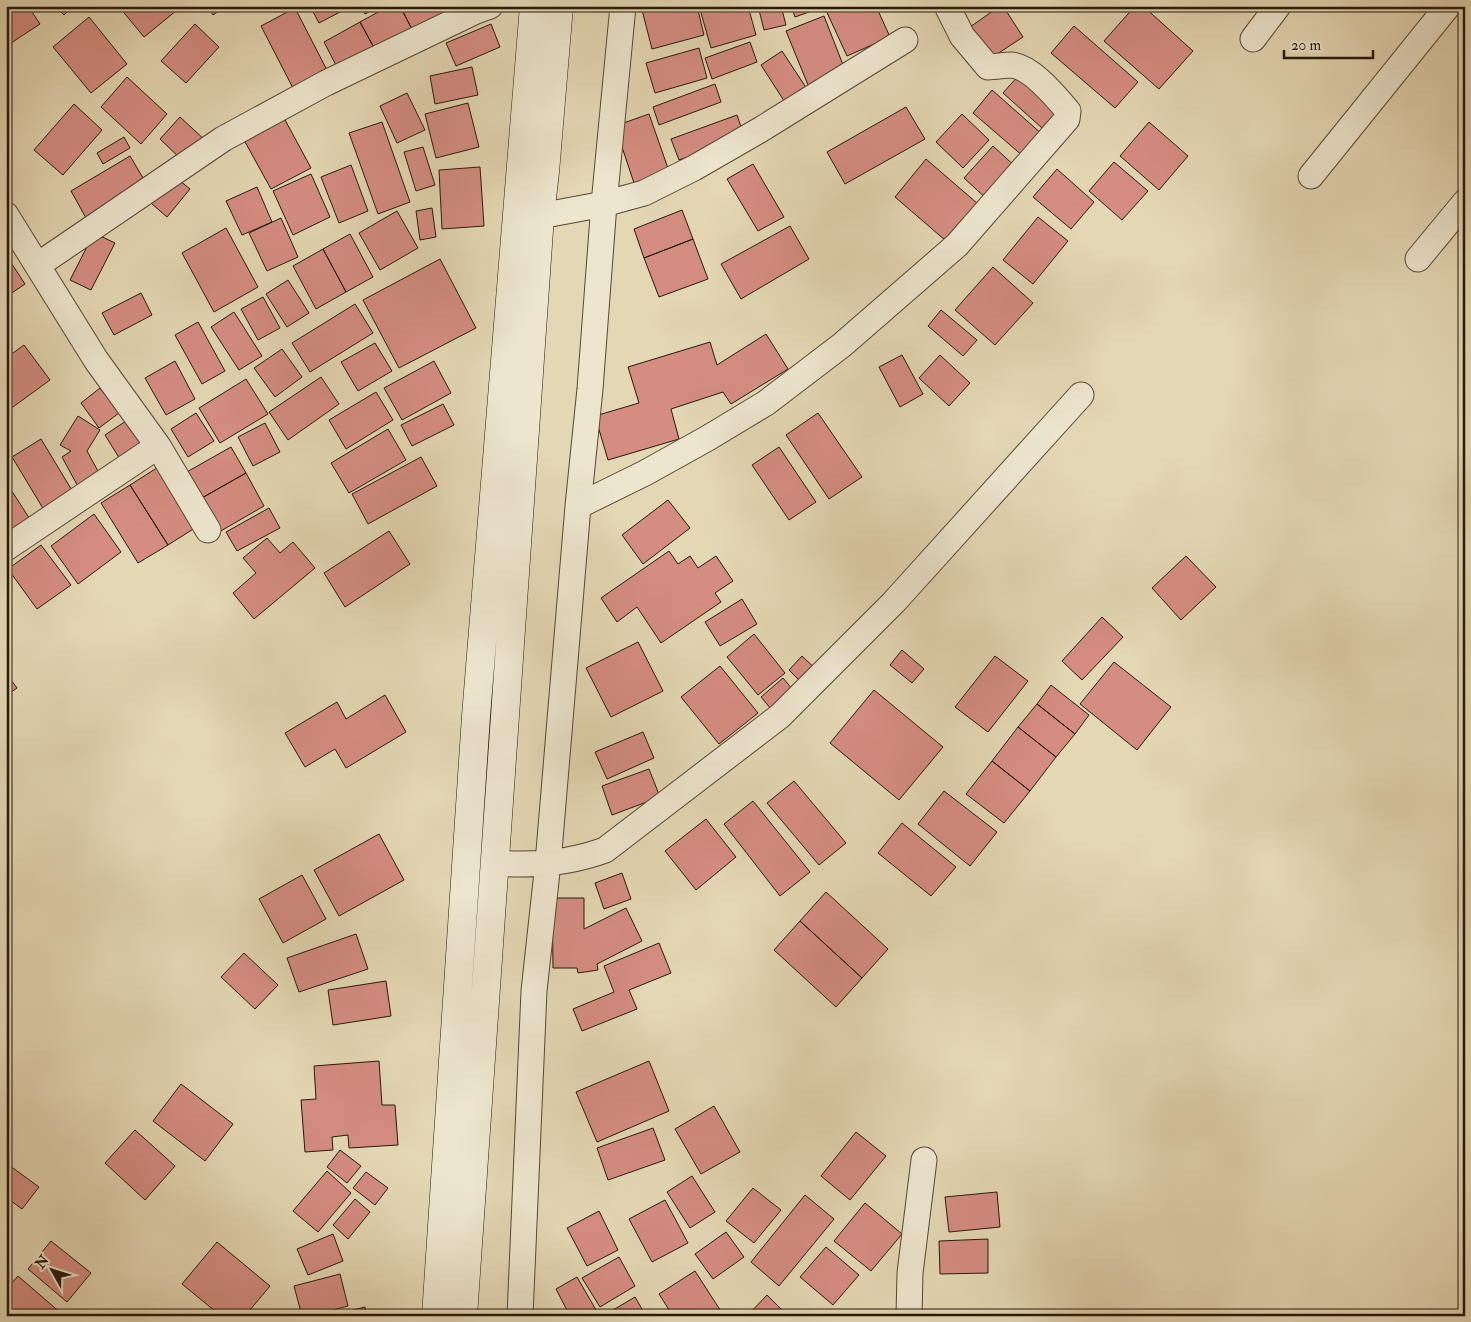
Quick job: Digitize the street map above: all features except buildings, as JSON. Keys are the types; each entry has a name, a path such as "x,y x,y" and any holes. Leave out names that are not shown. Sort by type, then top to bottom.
{"main road":[{"path":"436,1316 455,1299 501,864 534,6"},
{"path":"455,1299 453,1070 476,716 522,310 574,209 545,172 558,6"},
{"path":"453,1070 480,1070"}],"street":[{"path":"38,265 223,140 326,83 490,6"},
{"path":"520,1316 534,991 544,863 590,389 574,209 623,6"},
{"path":"578,506 645,473 758,408 842,345 957,244 1067,119 1068,111 1048,88 1029,73 1014,65 988,67 962,36 947,6"},
{"path":"1253,39 1278,6"},
{"path":"1311,176 1448,6"},
{"path":"574,209 644,193 694,168 760,130 905,40"},
{"path":"1418,258 1465,202"},
{"path":"6,215 96,360 158,446 208,530"},
{"path":"501,864 544,863 589,856 605,850 780,716 894,602 1081,395"},
{"path":"6,548 158,446"},
{"path":"909,1316 910,1273 924,1160"}]}
